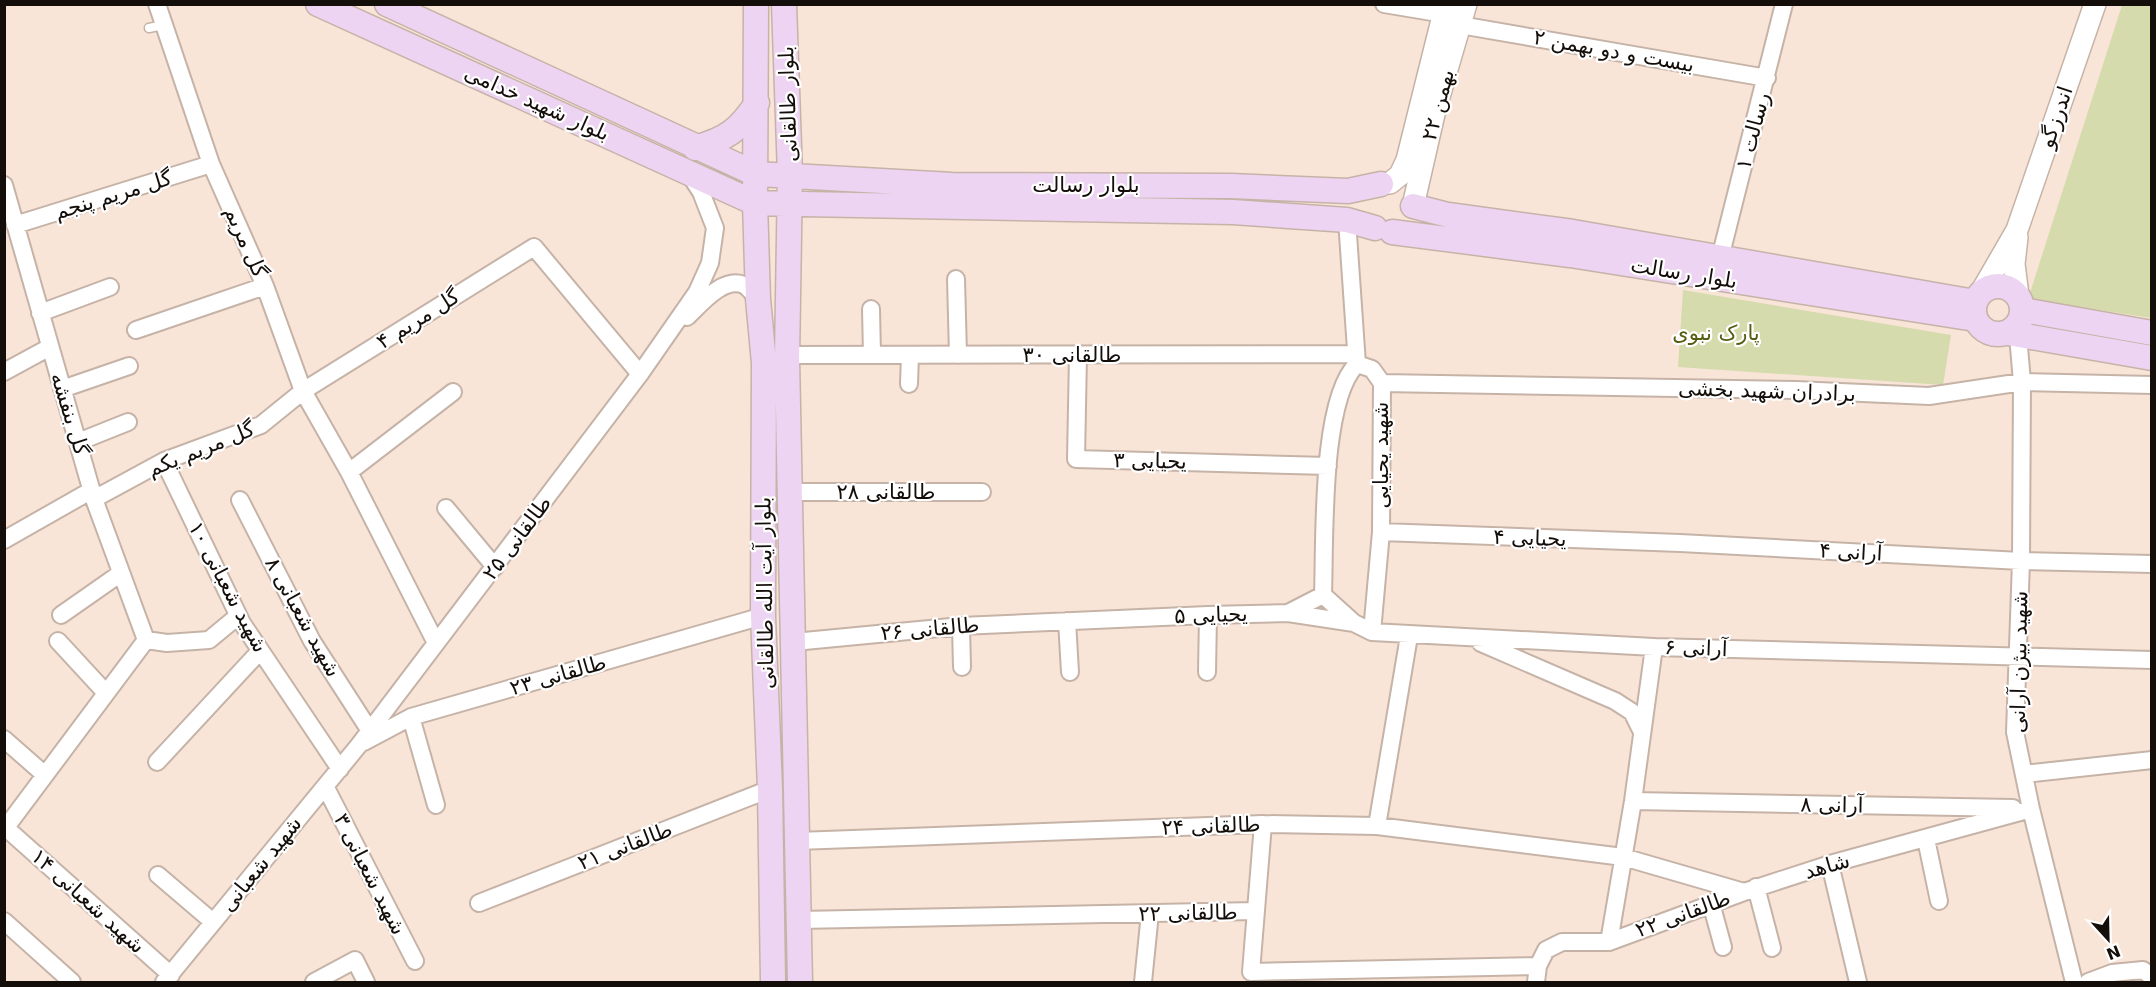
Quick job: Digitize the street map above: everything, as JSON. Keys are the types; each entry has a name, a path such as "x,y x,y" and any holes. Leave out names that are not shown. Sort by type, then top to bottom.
{"main road":[{"name":"بلوار شهید خدامی","path":"318,4 755,203"},
{"name":"بلوار شهید خدامی","path":"387,4 695,148 756,174"},
{"name":"بلوار طالقانی","path":"755,203 756,4"},
{"name":"بلوار طالقانی","path":"784,4 789,204"},
{"path":"695,148 721,141 742,125 757,103"},
{"name":"بلوار رسالت","path":"756,174 952,185 1231,186 1348,191 1385,183"},
{"path":"1385,183 1403,188 1413,206 1405,226 1383,230 1365,216 1365,200 1374,187 1385,183"},
{"name":"بلوار رسالت","path":"755,203 1233,212 1347,220 1383,230 1973,304"},
{"name":"بلوار آیت الله طالقانی","path":"755,203 758,299 764,363 763,616 770,789 773,982"},
{"name":"بلوار آیت الله طالقانی","path":"789,204 787,355 800,982"},
{"name":"بلوار رسالت","path":"1413,206 1448,215 1572,232 1973,304"},
{"path":"2151,333 2025,306 1999,286 1991,287 1973,304 1985,331 1996,335 2013,334 2151,358"},
{"path":"2013,334 2025,306"},
{"path":"765,425 789,424"}],"street":[{"name":"گل مریم","path":"157,4 156,26 211,164 265,286 303,391 349,472 436,644"},
{"name":"بیست و دو بهمن ۲","path":"1384,4 1767,78"},
{"name":"۲۲ بهمن","path":"1385,183 1400,175 1407,160 1450,15 1466,4"},
{"name":"رسالت ۱","path":"1720,258 1784,4"},
{"name":"اندرزگو","path":"2017,230 2095,4"},
{"name":"۲۲ بهمن","path":"1413,206 1434,114 1450,15"},
{"name":"گل مریم پنجم","path":"15,225 211,164"},
{"path":"673,329 705,279 715,241 711,216 701,192 688,172"},
{"name":"گل بنفشه","path":"4,185 93,494 146,640"},
{"path":"1323,595 1328,466 1335,413 1348,372 1356,359 1347,220"},
{"path":"1973,304 2017,230"},
{"path":"2017,230 2014,264 2025,306"},
{"name":"گل مریم ۴","path":"303,391 534,247 640,374"},
{"path":"956,279 958,355"},
{"path":"673,329 718,290 733,283 745,285 758,299"},
{"path":"40,313 110,286"},
{"path":"136,330 265,286"},
{"path":"871,309 872,355"},
{"name":"طالقانی ۲۵","path":"358,746 673,329"},
{"name":"شهید بیژن آرانی","path":"2013,334 2022,382 2020,658 2015,732 2031,809 2074,982"},
{"path":"4,372 50,347"},
{"name":"طالقانی ۳۰","path":"787,355 1078,355 1356,359"},
{"path":"909,384 910,355"},
{"name":"یحیایی ۳","path":"1078,355 1076,459 1328,466"},
{"name":"شهید یحیایی","path":"1356,359 1372,369 1382,383 1380,532 1372,632"},
{"path":"62,389 129,366"},
{"name":"برادران شهید بخشی","path":"1382,383 1796,390 1929,396 2022,382 2151,386"},
{"name":"گل مریم یکم","path":"4,540 93,494 164,461 261,425 303,391"},
{"path":"349,472 453,392"},
{"path":"78,442 128,422"},
{"name":"شهید شعبانی ۱۰","path":"164,461 238,616 340,769"},
{"name":"طالقانی ۲۸","path":"790,492 982,492"},
{"name":"شهید شعبانی ۸","path":"240,500 312,641 370,731"},
{"path":"446,508 495,567"},
{"name":"یحیایی ۴","path":"1380,532 1680,543"},
{"name":"آرانی ۴","path":"1680,543 2021,561 2151,564"},
{"path":"61,615 121,573"},
{"path":"1288,613 1323,595"},
{"path":"1323,595 1354,623 1372,632"},
{"name":"یحیایی ۵","path":"1066,621 1288,613 1354,623"},
{"path":"1207,672 1208,615"},
{"path":"5,829 146,640 167,644 209,640 238,616"},
{"name":"طالقانی ۲۳","path":"358,746 411,717 763,616"},
{"path":"1066,621 1070,672"},
{"name":"طالقانی ۲۶","path":"794,642 961,626 1066,621"},
{"path":"961,626 962,667"},
{"name":"آرانی ۶","path":"1372,632 1409,636 1654,647 2151,660"},
{"path":"1377,826 1409,636"},
{"path":"1471,638 1614,700 1632,712 1642,732"},
{"path":"58,641 106,693"},
{"path":"1609,942 1633,801 1654,647"},
{"path":"157,762 260,651"},
{"path":"411,717 436,805"},
{"path":"4,739 45,775"},
{"name":"شهید شعبانی","path":"168,979 358,746"},
{"path":"2024,774 2151,760"},
{"name":"شهید شعبانی ۳","path":"325,786 416,961"},
{"name":"طالقانی ۲۱","path":"479,903 770,789"},
{"name":"آرانی ۸","path":"1633,801 2031,809"},
{"name":"شاهد","path":"1750,890 1830,864 2031,809"},
{"path":"1255,911 1263,824"},
{"name":"طالقانی ۲۴","path":"797,841 1263,824 1377,826 1623,858"},
{"name":"شهید شعبانی ۱۴","path":"5,829 168,979"},
{"path":"1926,839 1939,901"},
{"path":"1623,858 1750,890 1772,948"},
{"path":"1830,864 1858,982"},
{"path":"158,875 213,922"},
{"name":"طالقانی ۲۲","path":"799,920 1255,911 1251,972 1537,974 1546,950 1562,942 1609,942 1750,890"},
{"path":"1711,903 1723,947"},
{"path":"1143,982 1150,913"},
{"path":"4,921 72,982"},
{"path":"314,982 355,960 366,982"},
{"path":"2088,982 2112,973 2143,970 2151,977"}],"green space":[{"path":"2122,5 2151,5 2151,318 2028,299"},
{"name":"پارک نبوی","path":"1683,290 1951,335 1943,385 1678,367"}]}
